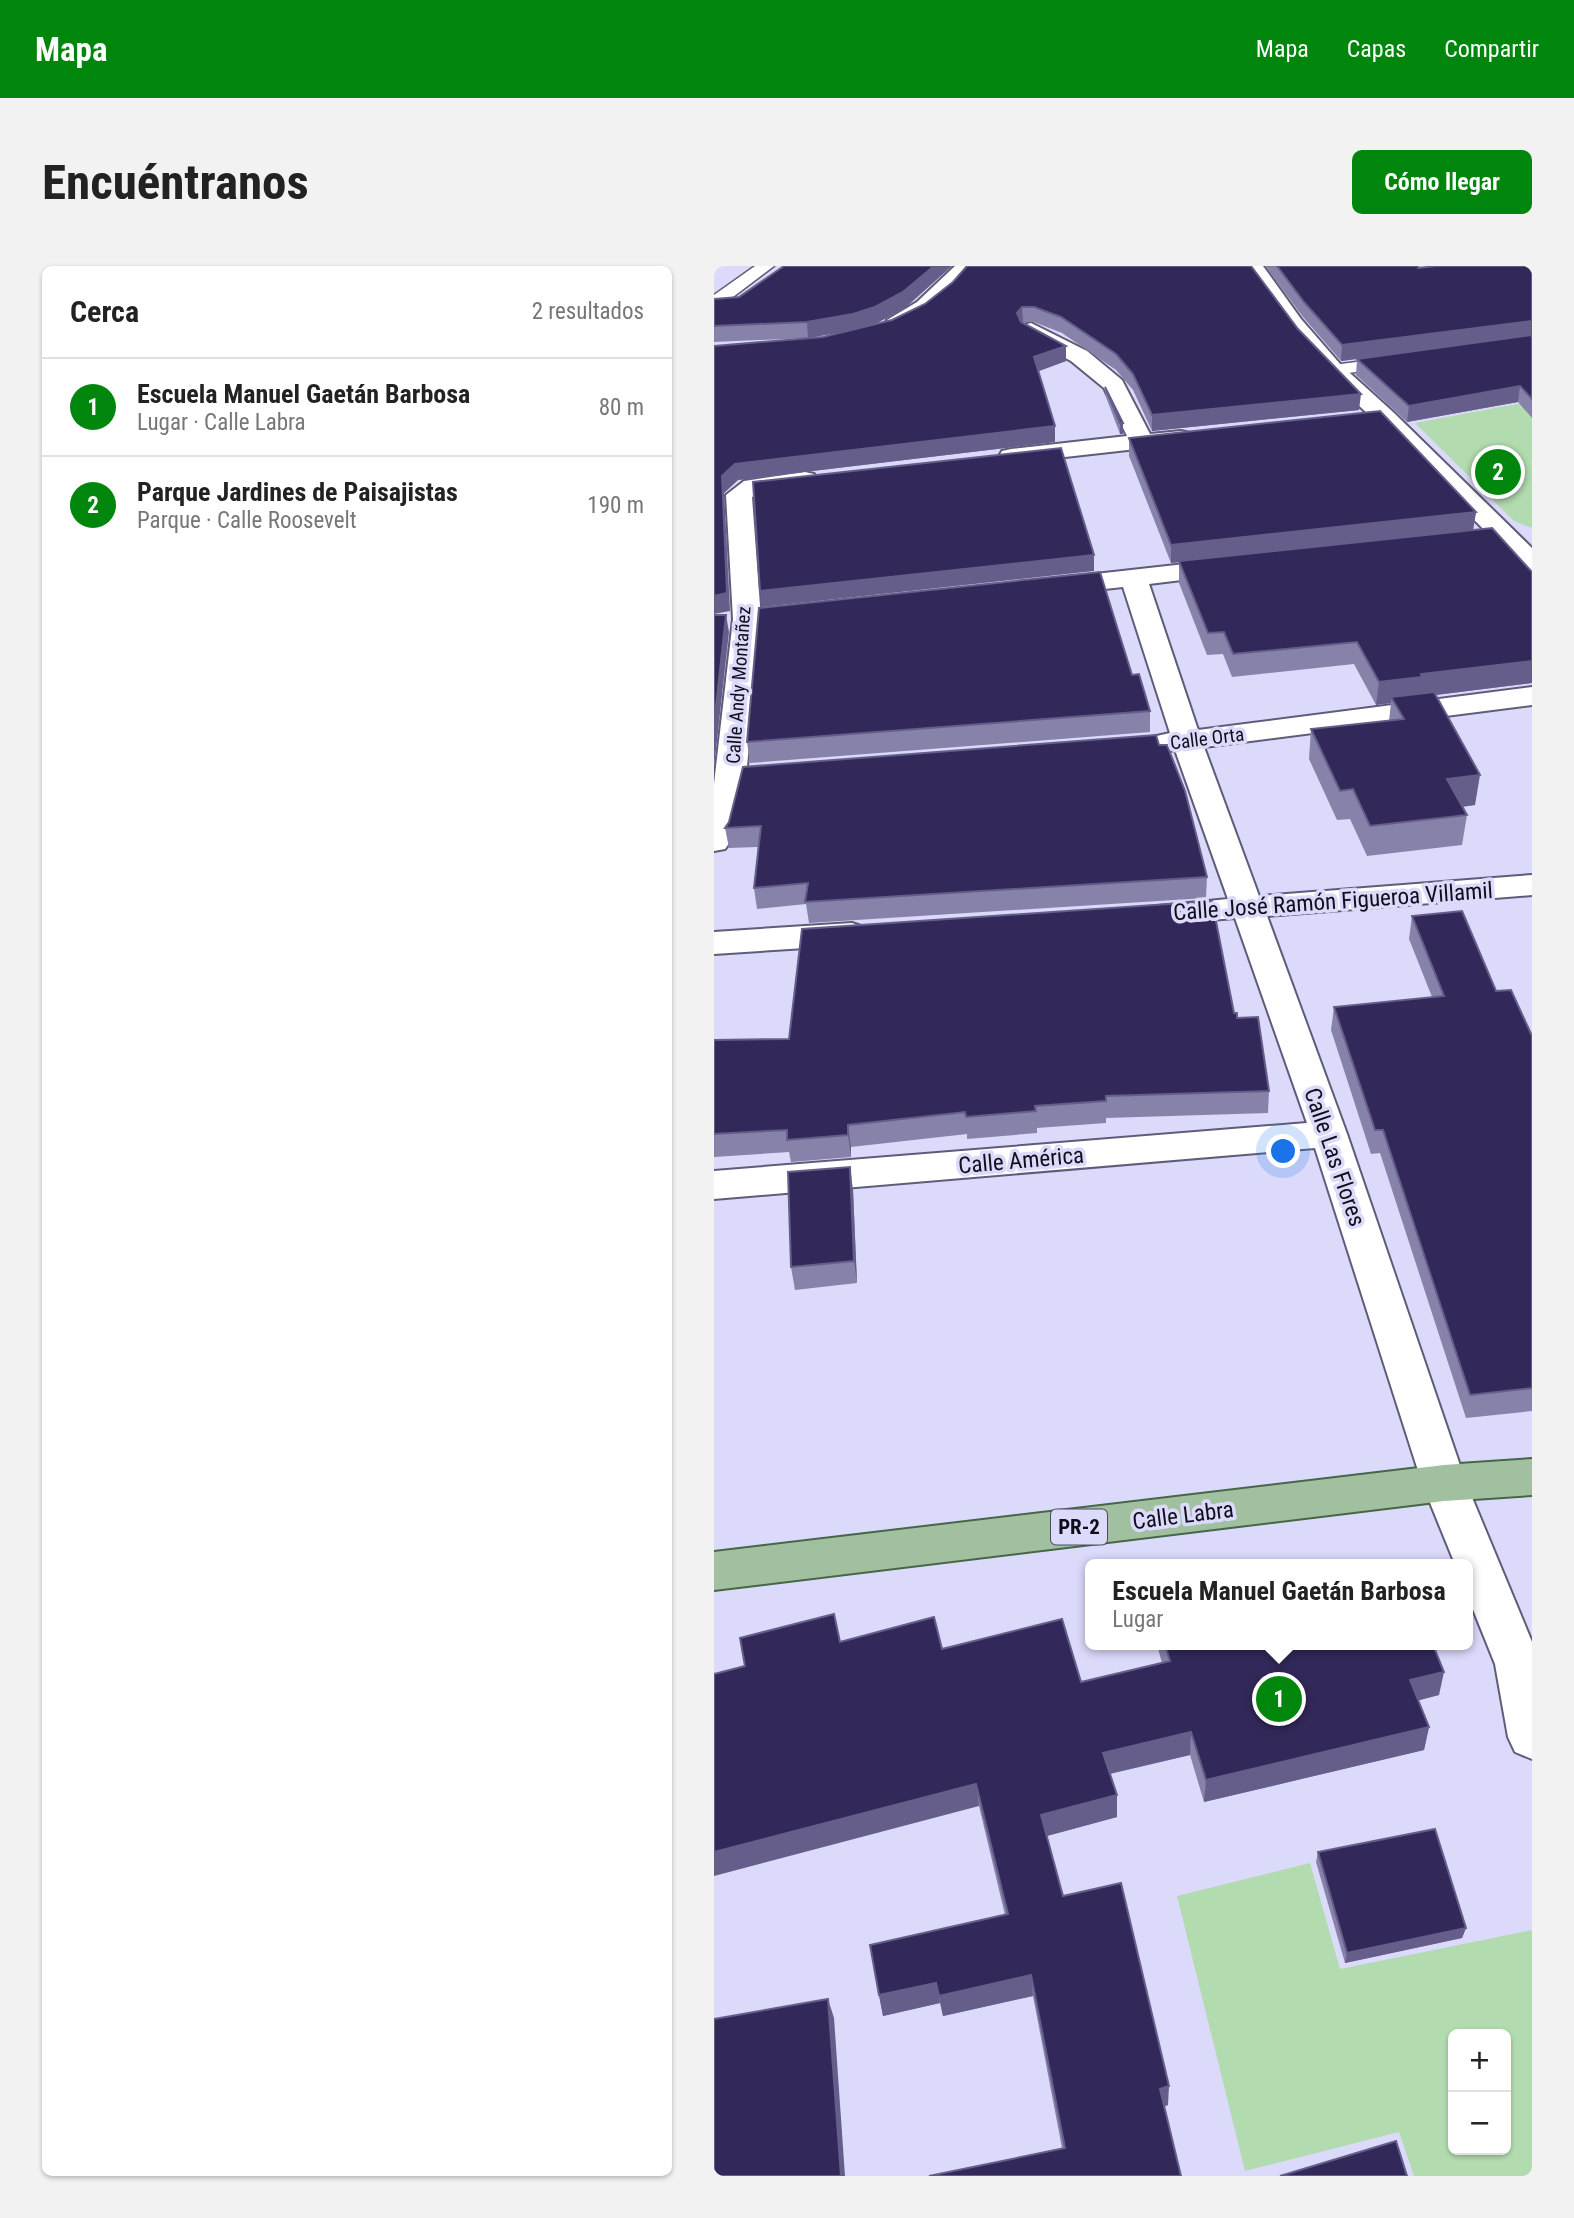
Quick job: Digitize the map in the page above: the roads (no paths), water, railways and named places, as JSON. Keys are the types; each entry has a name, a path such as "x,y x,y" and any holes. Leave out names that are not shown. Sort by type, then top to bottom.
{"main road":[{"name":"Calle Labra","path":"1444,1483 1532,1467"},
{"name":"Calle Labra","path":"714,1571 1444,1483 1532,1477"}],"street":[{"path":"878,331 899,324 925,307 967,266"},
{"path":"1252,266 1293,324 1334,370 1522,547"},
{"path":"1031,330 1079,356 1114,385 1142,442"},
{"path":"1358,420 1385,417"},
{"path":"991,458 1209,435"},
{"name":"Calle Andy Montañez","path":"714,842 735,777 749,619 739,495 747,488 827,477"},
{"path":"1480,540 1522,547"},
{"path":"1023,589 1258,564"},
{"name":"Calle Las Flores","path":"1134,578 1187,741 1328,1134 1444,1483 1518,1664 1532,1737"},
{"name":"Calle Orta","path":"1132,745 1187,741 1532,696"},
{"name":"Calle José Ramón Figueroa Villamil","path":"1125,916 1532,885"},
{"path":"714,943 878,932"},
{"name":"Calle América","path":"714,1185 1328,1134"}],"lane":[{"path":"714,300 766,266"},
{"path":"1334,370 1414,359"}],"place":[{"name":"Parque Jardines de Paisajistas","path":"1498,472"},
{"name":"Escuela Manuel Gaetán Barbosa","path":"1279,1699"}]}
